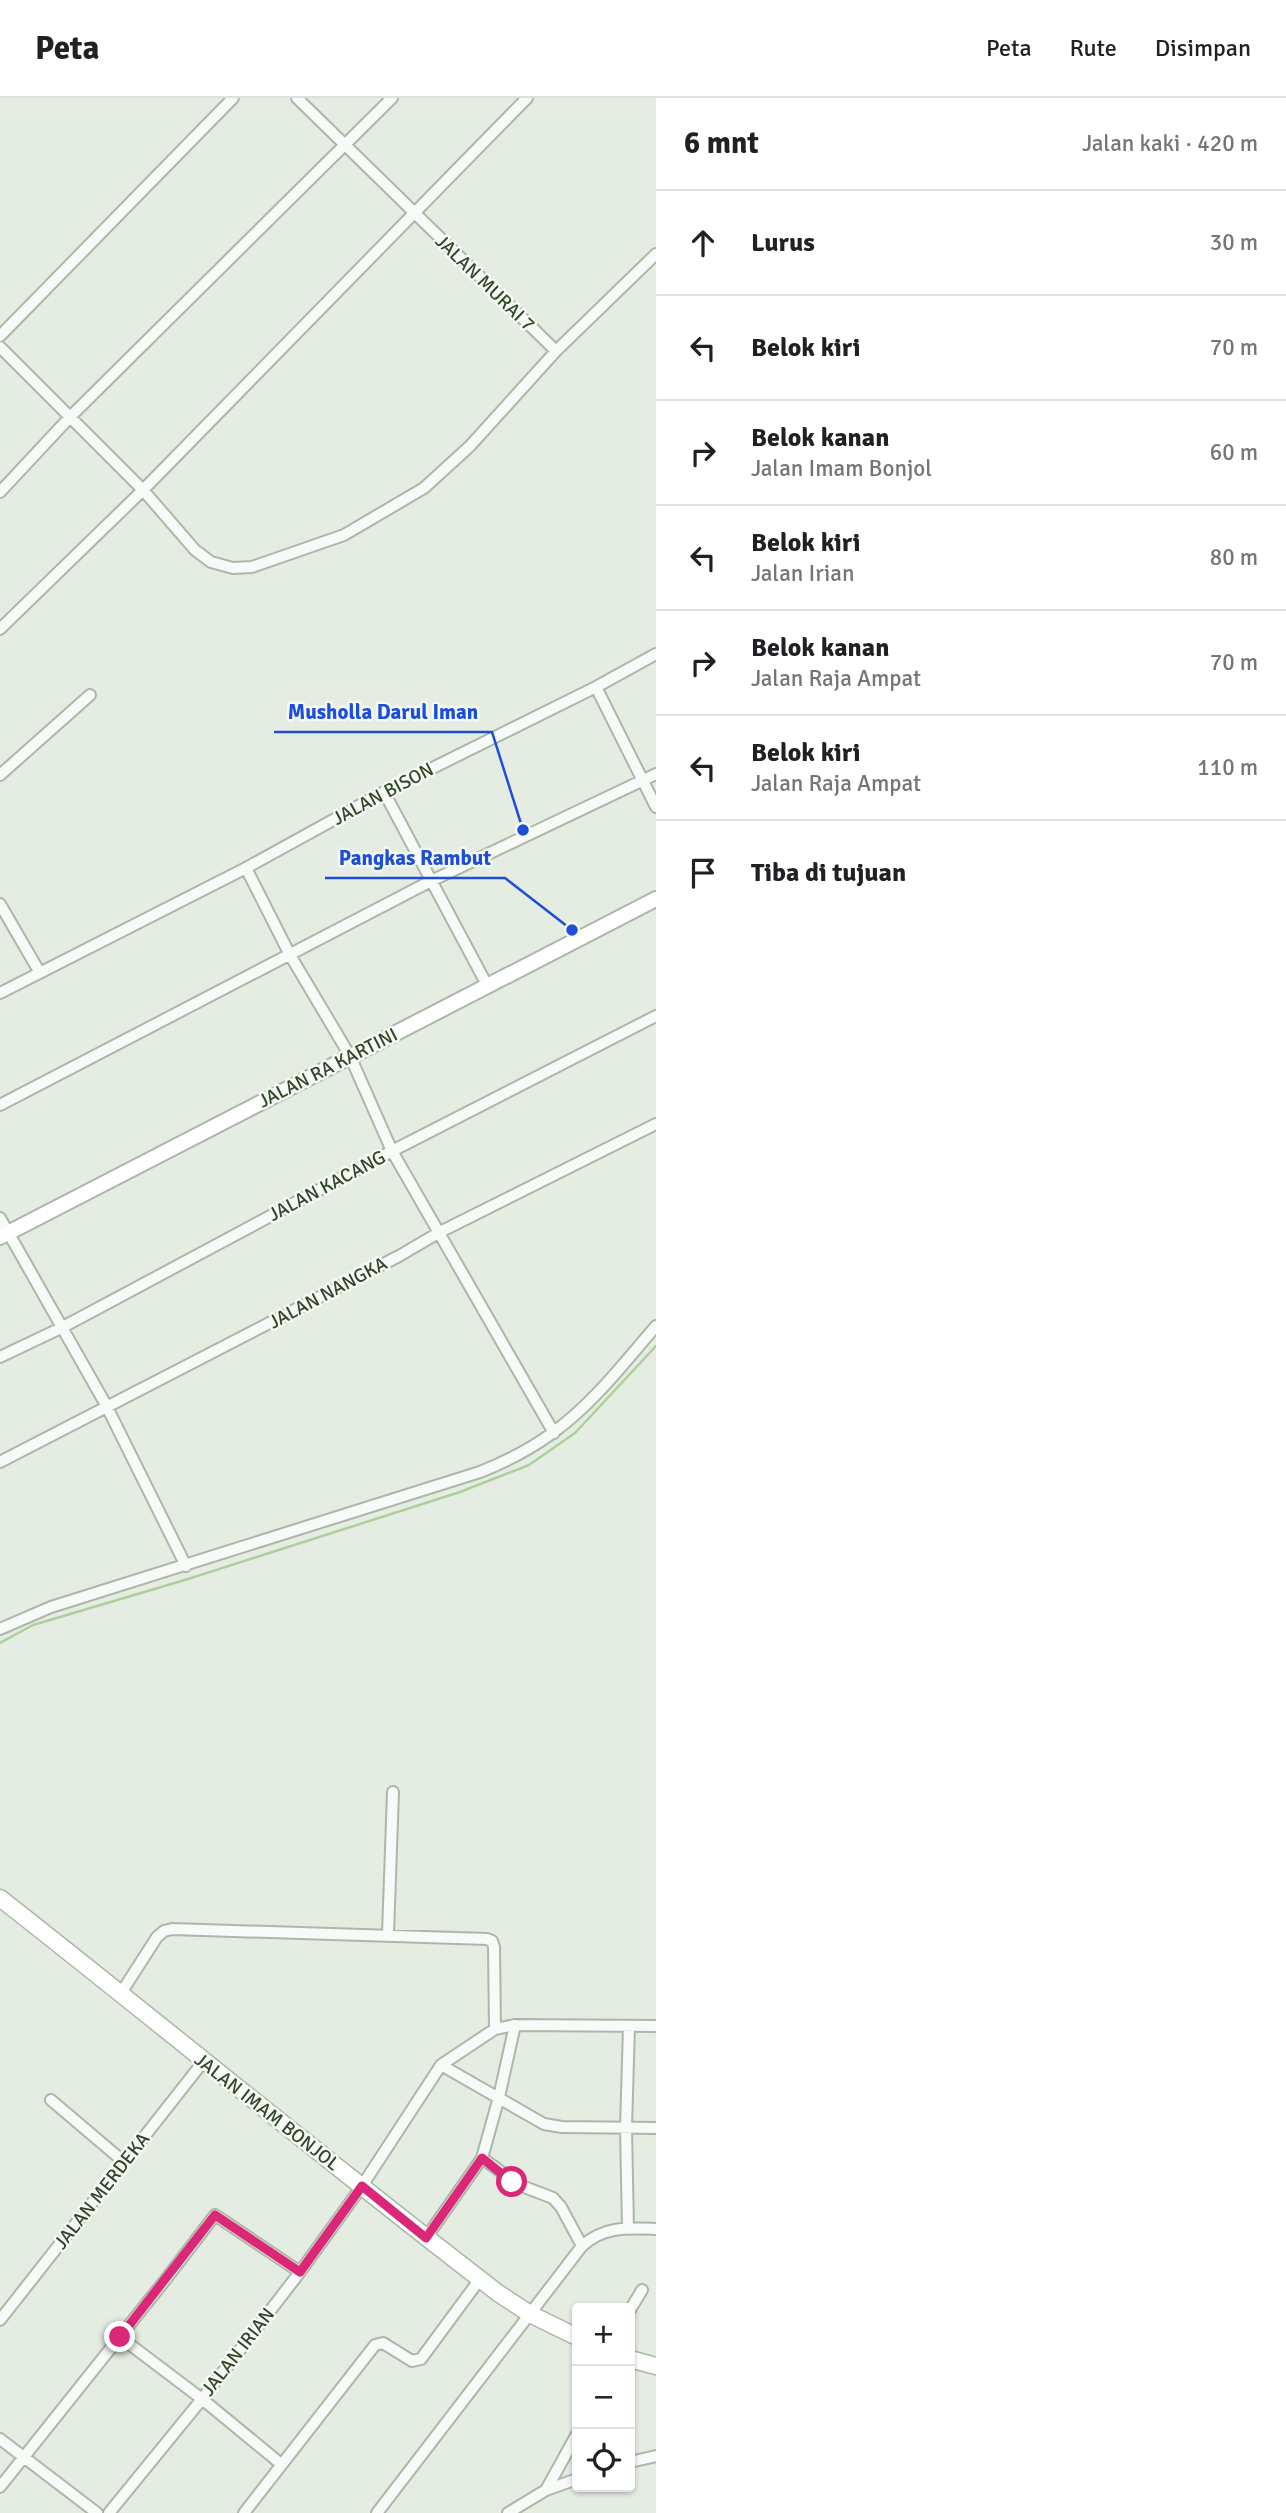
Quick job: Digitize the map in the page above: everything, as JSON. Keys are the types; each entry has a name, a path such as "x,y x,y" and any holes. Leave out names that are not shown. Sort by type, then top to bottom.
{"main road":[{"name":"JALAN RA KARTINI","path":"4,1235 656,899"},
{"name":"JALAN IMAM BONJOL","path":"0,1898 426,2238 530,2314 572,2335"},
{"path":"635,2360 656,2366"}],"street":[{"path":"0,336 233,98"},
{"name":"JALAN MURAI 7","path":"297,98 556,351"},
{"path":"0,492 70,417 392,98"},
{"path":"0,629 143,490 527,98"},
{"path":"0,346 143,490 195,550 211,562 233,568 253,566 344,535 424,488 470,446 556,351 656,254"},
{"name":"JALAN BISON","path":"0,993 246,868 384,792 596,687 656,654"},
{"path":"596,687 656,807"},
{"path":"0,775 90,695"},
{"path":"0,1105 431,881 656,774"},
{"path":"384,792 487,985"},
{"path":"246,868 290,955 350,1056 392,1151 554,1433"},
{"path":"0,904 40,973"},
{"name":"JALAN KACANG","path":"0,1357 61,1328 392,1151 656,1016"},
{"name":"JALAN NANGKA","path":"0,1462 399,1256 440,1232 656,1124"},
{"path":"0,1218 4,1235 106,1405 186,1566"},
{"path":"0,1629 51,1607 480,1472 514,1457 554,1433 602,1389 656,1326"},
{"path":"388,1934 393,1791"},
{"path":"121,1993 157,1937 168,1930 181,1928 487,1939 492,1941 494,1947 495,2029"},
{"path":"426,2238 482,2158 515,2025"},
{"path":"656,2026 515,2025 495,2029 441,2065 531,2117 552,2126 656,2128"},
{"path":"628,2228 626,2128 629,2026"},
{"name":"JALAN MERDEKA","path":"0,2320 203,2062"},
{"name":"JALAN IRIAN","path":"109,2513 300,2272 362,2186 441,2065"},
{"path":"51,2100 124,2162"},
{"path":"482,2158 519,2185 553,2198 561,2207 582,2246"},
{"path":"0,2487 215,2215 300,2272"},
{"path":"377,2513 582,2246 598,2233 628,2228 656,2229"},
{"path":"244,2513 375,2345 383,2343 412,2361 421,2359 480,2279"},
{"path":"634,2303 642,2290"},
{"path":"120,2337 202,2399 281,2464"},
{"path":"0,2439 97,2513"},
{"path":"547,2490 572,2443"},
{"path":"635,2461 656,2456"},
{"path":"508,2513 547,2490 572,2481"}],"waterway":[{"path":"0,1643 33,1625 188,1579 460,1492 529,1465 575,1433 656,1346"}],"place":[{"name":"Musholla Darul Iman","path":"523,830"},
{"name":"Pangkas Rambut","path":"572,930"}],"route":[{"path":"120,2337 215,2215 300,2272 362,2186 426,2238 482,2158 512,2182"}]}
